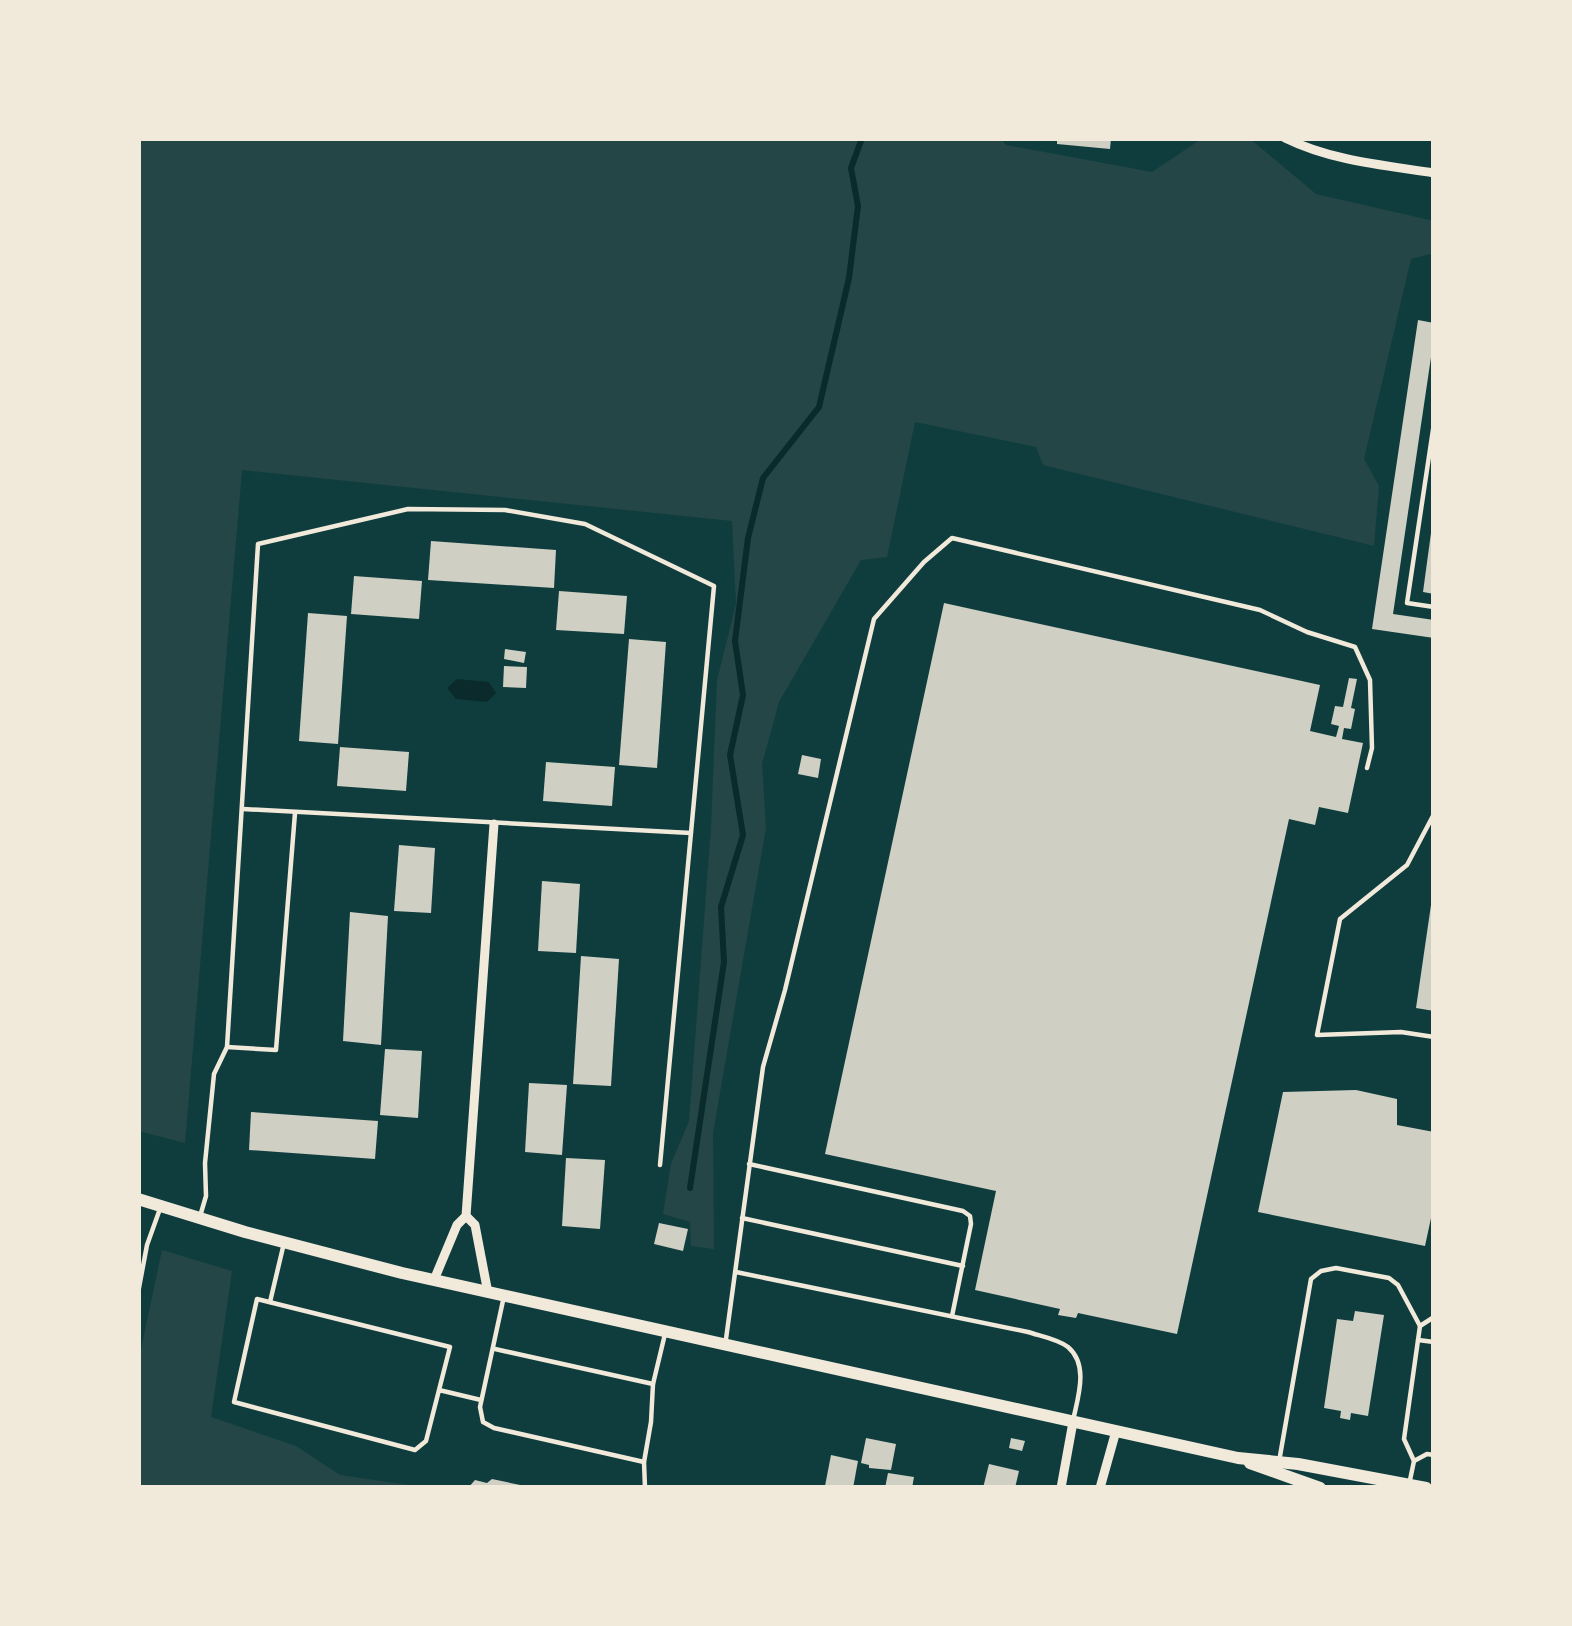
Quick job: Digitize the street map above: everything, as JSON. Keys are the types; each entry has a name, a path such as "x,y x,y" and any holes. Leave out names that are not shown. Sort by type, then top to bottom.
{"main road":[{"path":"138,1198 284,1243 488,1293 1278,1468 1426,1488"},
{"path":"1278,1468 1320,1488"}],"street":[{"path":"1285,138 1345,160 1434,173"},
{"path":"434,1280 466,1216 494,824"},
{"path":"466,1216 475,1225 488,1293"},
{"path":"1061,1488 1073,1422"},
{"path":"1100,1488 1116,1431"}],"lane":[{"path":"1434,423 1407,603 1434,607"},
{"path":"199,1219 206,1196 214,1074 227,1047 258,544 408,509 505,510 585,524 714,586 660,1165"},
{"path":"725,1345 763,1067 874,620 924,562 952,538 1260,610 1354,647 1370,680 1372,748 1367,768"},
{"path":"243,809 691,833"},
{"path":"227,1047 276,1050 295,813"},
{"path":"1434,814 1407,865 1340,920 1317,1034 1401,1032 1434,1037"},
{"path":"749,1164 970,1216 952,1316"},
{"path":"138,1293 161,1206"},
{"path":"742,1218 962,1266"},
{"path":"270,1302 284,1243"},
{"path":"1278,1468 1311,1279 1336,1268 1389,1278 1420,1326 1404,1439 1414,1461 1409,1487"},
{"path":"734,1271 1028,1332 1067,1346 1080,1365 1073,1422"},
{"path":"504,1296 481,1400 483,1422 494,1429 644,1462"},
{"path":"257,1299 450,1347 440,1390 426,1441 415,1450 234,1402 257,1299"},
{"path":"1420,1326 1434,1317"},
{"path":"645,1488 653,1384 665,1332"},
{"path":"1418,1340 1434,1342"},
{"path":"494,1348 653,1384"},
{"path":"440,1390 481,1400"},
{"path":"1414,1461 1434,1455"}],"shaded area":[{"path":"138,138 1000,138 1006,145 1152,172 1203,138 1249,138 1316,194 1434,221 1434,253 1411,259 1364,459 1379,486 1374,546 1043,465 1036,447 915,422 887,557 861,560 779,702 762,764 766,828 713,1133 714,1249 691,1246 690,1222 663,1214 671,1164 689,1121 717,680 736,604 732,521 242,470 185,1143 138,1131"},
{"path":"457,679 489,682 496,693 487,702 456,699 447,688"},
{"path":"162,1250 232,1271 211,1417 296,1446 340,1475 430,1488 138,1488 138,1363"}],"building":[{"path":"1057,138 1111,138 1110,149 1057,144"},
{"path":"1418,320 1434,323 1434,337 1393,614 1434,620 1434,638 1372,629"},
{"path":"1434,533 1434,594 1423,592"},
{"path":"431,541 556,550 554,588 428,580"},
{"path":"354,576 422,581 419,619 351,614"},
{"path":"559,591 627,596 624,634 556,630"},
{"path":"944,603 1320,685 1310,731 1336,737 1339,726 1331,724 1335,706 1343,707 1349,678 1357,679 1351,729 1344,728 1342,739 1363,743 1348,813 1319,807 1315,825 1289,819 1177,1334 1078,1313 1076,1318 1058,1315 1060,1309 975,1290 996,1191 825,1154"},
{"path":"308,613 347,616 338,744 299,741"},
{"path":"629,639 666,642 657,768 619,765"},
{"path":"505,649 526,652 524,663 504,659"},
{"path":"504,666 527,667 526,688 503,687"},
{"path":"340,747 409,752 406,791 337,786"},
{"path":"802,755 821,759 818,778 798,774"},
{"path":"546,762 615,767 612,806 543,801"},
{"path":"399,845 435,848 431,913 394,911"},
{"path":"542,881 580,884 576,953 538,951"},
{"path":"1434,905 1434,1011 1416,1008"},
{"path":"350,912 388,916 381,1045 343,1041"},
{"path":"581,956 619,959 611,1086 573,1084"},
{"path":"385,1049 422,1051 418,1118 380,1115"},
{"path":"529,1083 567,1085 562,1155 525,1152"},
{"path":"1356,1090 1397,1099 1397,1125 1434,1132 1434,1204 1425,1246 1258,1212 1283,1092"},
{"path":"251,1112 378,1121 375,1159 249,1150"},
{"path":"566,1158 605,1160 600,1229 562,1226"},
{"path":"659,1223 688,1229 683,1251 654,1244"},
{"path":"1355,1311 1384,1315 1368,1416 1351,1413 1350,1420 1340,1418 1341,1411 1324,1408 1337,1319 1353,1321"},
{"path":"866,1438 896,1444 891,1470 861,1463"},
{"path":"1011,1438 1025,1441 1022,1451 1009,1448"},
{"path":"831,1455 858,1461 853,1488 825,1486"},
{"path":"989,1464 1019,1471 1015,1488 983,1488"},
{"path":"888,1473 914,1477 912,1488 885,1488"},
{"path":"492,1479 525,1488 468,1488 475,1480 487,1483"}],"waterway":[{"path":"690,1188 724,962 721,907 743,835 730,755 743,695 735,641 748,538 763,478 819,407 849,278 858,206 851,168 862,138"}]}
